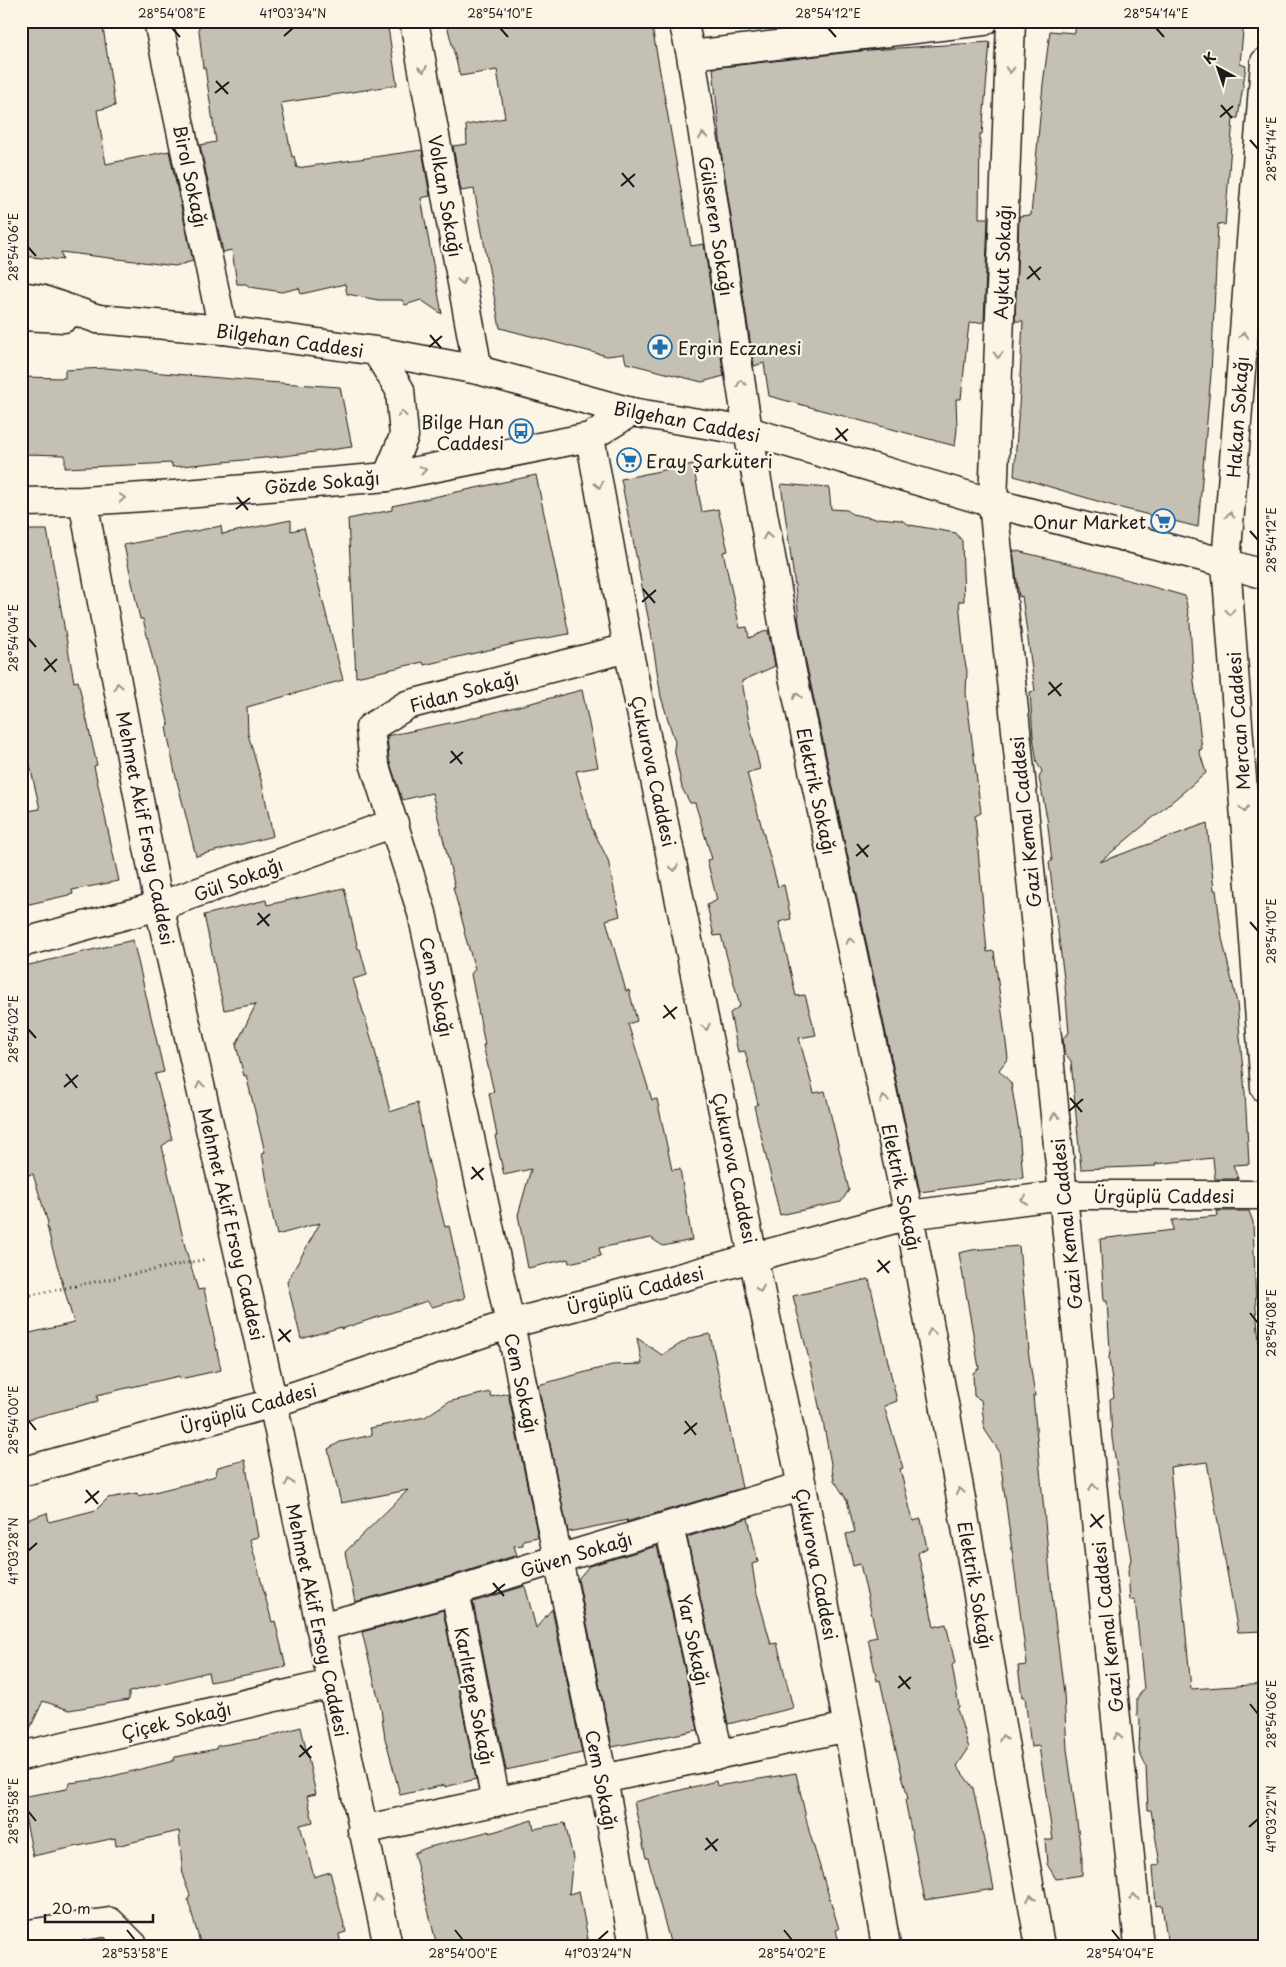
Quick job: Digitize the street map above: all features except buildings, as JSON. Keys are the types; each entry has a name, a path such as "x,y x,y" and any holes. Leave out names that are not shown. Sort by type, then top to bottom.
{"street":[{"name":"Birol Sokağı","path":"158,21 223,330"},
{"name":"Volkan Sokağı","path":"414,21 478,370"},
{"name":"Gülseren Sokağı","path":"683,21 691,55 748,431"},
{"path":"691,55 984,21"},
{"name":"Aykut Sokağı","path":"993,503 1012,21"},
{"name":"Hakan Sokağı","path":"1226,563 1265,62"},
{"name":"Bilgehan Caddesi","path":"21,296 40,299 98,319"},
{"name":"Bilgehan Caddesi","path":"21,316 98,319 223,330 376,351 478,370 631,412 748,431 993,503 1226,563 1265,575"},
{"path":"376,351 400,390 404,436 387,477"},
{"path":"590,437 631,412"},
{"name":"Elektrik Sokağı","path":"748,431 792,672 909,1216 1040,1946"},
{"name":"Gözde Sokağı","path":"21,502 83,501 387,477 590,437"},
{"name":"Çukurova Caddesi","path":"590,437 628,648 802,1486 848,1727 886,1946"},
{"name":"Mehmet Akif Ersoy Caddesi","path":"83,501 160,906 273,1403 388,1946"},
{"name":"Gazi Kemal Caddesi","path":"993,503 1139,1946"},
{"name":"Mercan Caddesi","path":"1226,563 1265,1088"},
{"name":"Fidan Sokağı","path":"394,823 374,763 370,728 407,705 628,648"},
{"name":"Gül Sokağı","path":"21,943 160,906 394,823"},
{"name":"Cem Sokağı","path":"394,823 422,913 510,1324 634,1946"},
{"name":"Ürgüplü Caddesi","path":"21,1472 273,1403 510,1324 909,1216 1063,1195 1265,1194"},
{"name":"Güven Sokağı","path":"320,1627 455,1591 802,1486"},
{"name":"Yar Sokağı","path":"669,1526 719,1754"},
{"name":"Karlıtepe Sokağı","path":"455,1591 496,1802"},
{"name":"Çiçek Sokağı","path":"21,1756 331,1684"},
{"path":"362,1830 848,1727"},
{"path":"21,1934 110,1922 134,1946"}],"path":[{"path":"21,1297 238,1252"}],"place":[{"name":"Ergin Eczanesi","path":"660,347"},
{"name":"Bilge Han Caddesi","path":"521,431"},
{"name":"Eray Şarküteri","path":"629,460"},
{"name":"Onur Market","path":"1163,521"}]}
